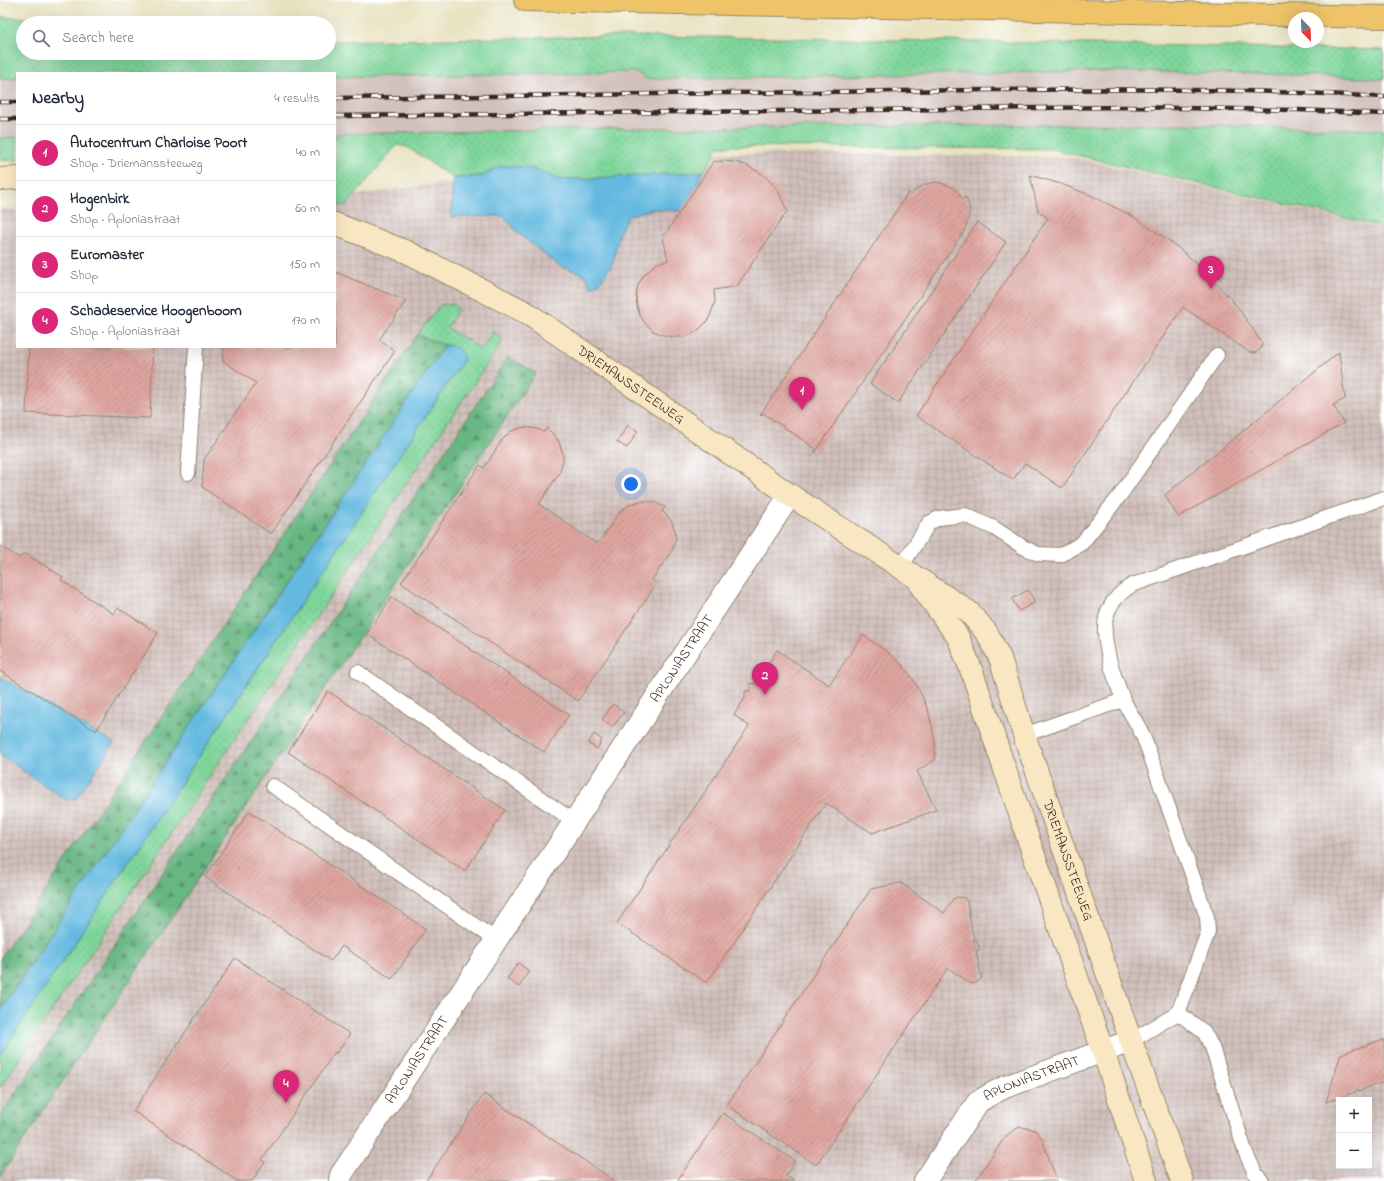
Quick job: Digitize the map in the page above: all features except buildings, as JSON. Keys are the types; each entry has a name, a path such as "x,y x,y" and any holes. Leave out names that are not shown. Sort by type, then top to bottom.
{"highway":[{"path":"525,0 1384,18"}],"main road":[{"path":"0,179 16,178"},
{"name":"DRIEMANSSTEEWEG","path":"336,224 406,252 526,313 790,495 969,612 987,632 1000,658 1024,735 1131,1041 1182,1181"},
{"name":"DRIEMANSSTEEWEG","path":"906,570 958,637 967,658 1030,844 1104,1051 1146,1181"}],"street":[{"name":"APLONIASTRAAT","path":"340,1181 341,1175 790,495"},
{"name":"APLONIASTRAAT","path":"925,1181 978,1102 1005,1087 1131,1041"}],"lane":[{"path":"188,473 196,348"},
{"path":"906,570 929,524 939,518 965,515 994,528 1023,547 1038,554 1061,555 1082,543 1121,494 1217,354"},
{"path":"1131,1041 1178,1013 1208,932 1207,917 1148,749 1138,726 1123,700 1107,650 1104,630 1108,610 1117,597 1132,585 1384,498"},
{"path":"358,672 575,822"},
{"path":"1024,735 1123,700"},
{"path":"273,786 496,940"},
{"path":"1178,1013 1204,1032 1212,1047 1245,1151 1255,1173 1262,1181"}],"shaded area":[{"path":"1109,71 1303,75 1384,79 1384,130 1179,124 656,128 336,134 336,77 637,72 646,79"},
{"path":"0,78 16,78 16,137 0,138"},
{"path":"661,152 1072,157 1384,228 1384,1181 0,1181 0,209 16,210 16,348 336,348 336,198"}],"green space":[{"path":"0,17 16,18 16,60 336,60 336,41 630,36 1384,50 1384,79 1303,75 1109,71 646,79 636,72 336,77 336,72 16,72 16,78 0,78"},
{"path":"1179,124 1384,130 1384,227 1051,149 719,146 703,172 560,180 528,167 500,166 482,176 453,178 407,147 397,145 346,206 336,203 336,134 656,128"},
{"path":"16,137 16,161 0,160 0,138"},
{"path":"454,304 458,310 447,328 481,349 493,332 502,338 501,343 0,1088 0,1055 464,359 451,345 445,345 417,335 440,305"},
{"path":"417,335 445,345 0,1010 0,959"},
{"path":"508,357 536,373 0,1177 0,1116"}],"water":[{"path":"500,166 528,167 560,180 703,172 683,211 652,209 628,216 619,233 613,263 600,282 592,288 585,275 558,265 519,234 504,216 451,217 453,178 482,176"},
{"path":"445,345 452,346 457,349 464,359 0,1055 0,1010"},
{"path":"0,677 114,743 76,799 66,800 0,755"}],"railway":[{"path":"336,98 1081,89 1202,90 1384,97"},
{"path":"0,102 16,102"},
{"path":"336,116 1127,107 1298,110 1384,114"},
{"path":"0,119 16,119"}],"place":[{"name":"Euromaster","path":"1211,289"},
{"name":"Autocentrum Charloise Poort","path":"802,410"},
{"name":"Hogenbirk","path":"765,695"},
{"name":"Schadeservice Hoogenboom","path":"286,1103"}]}
